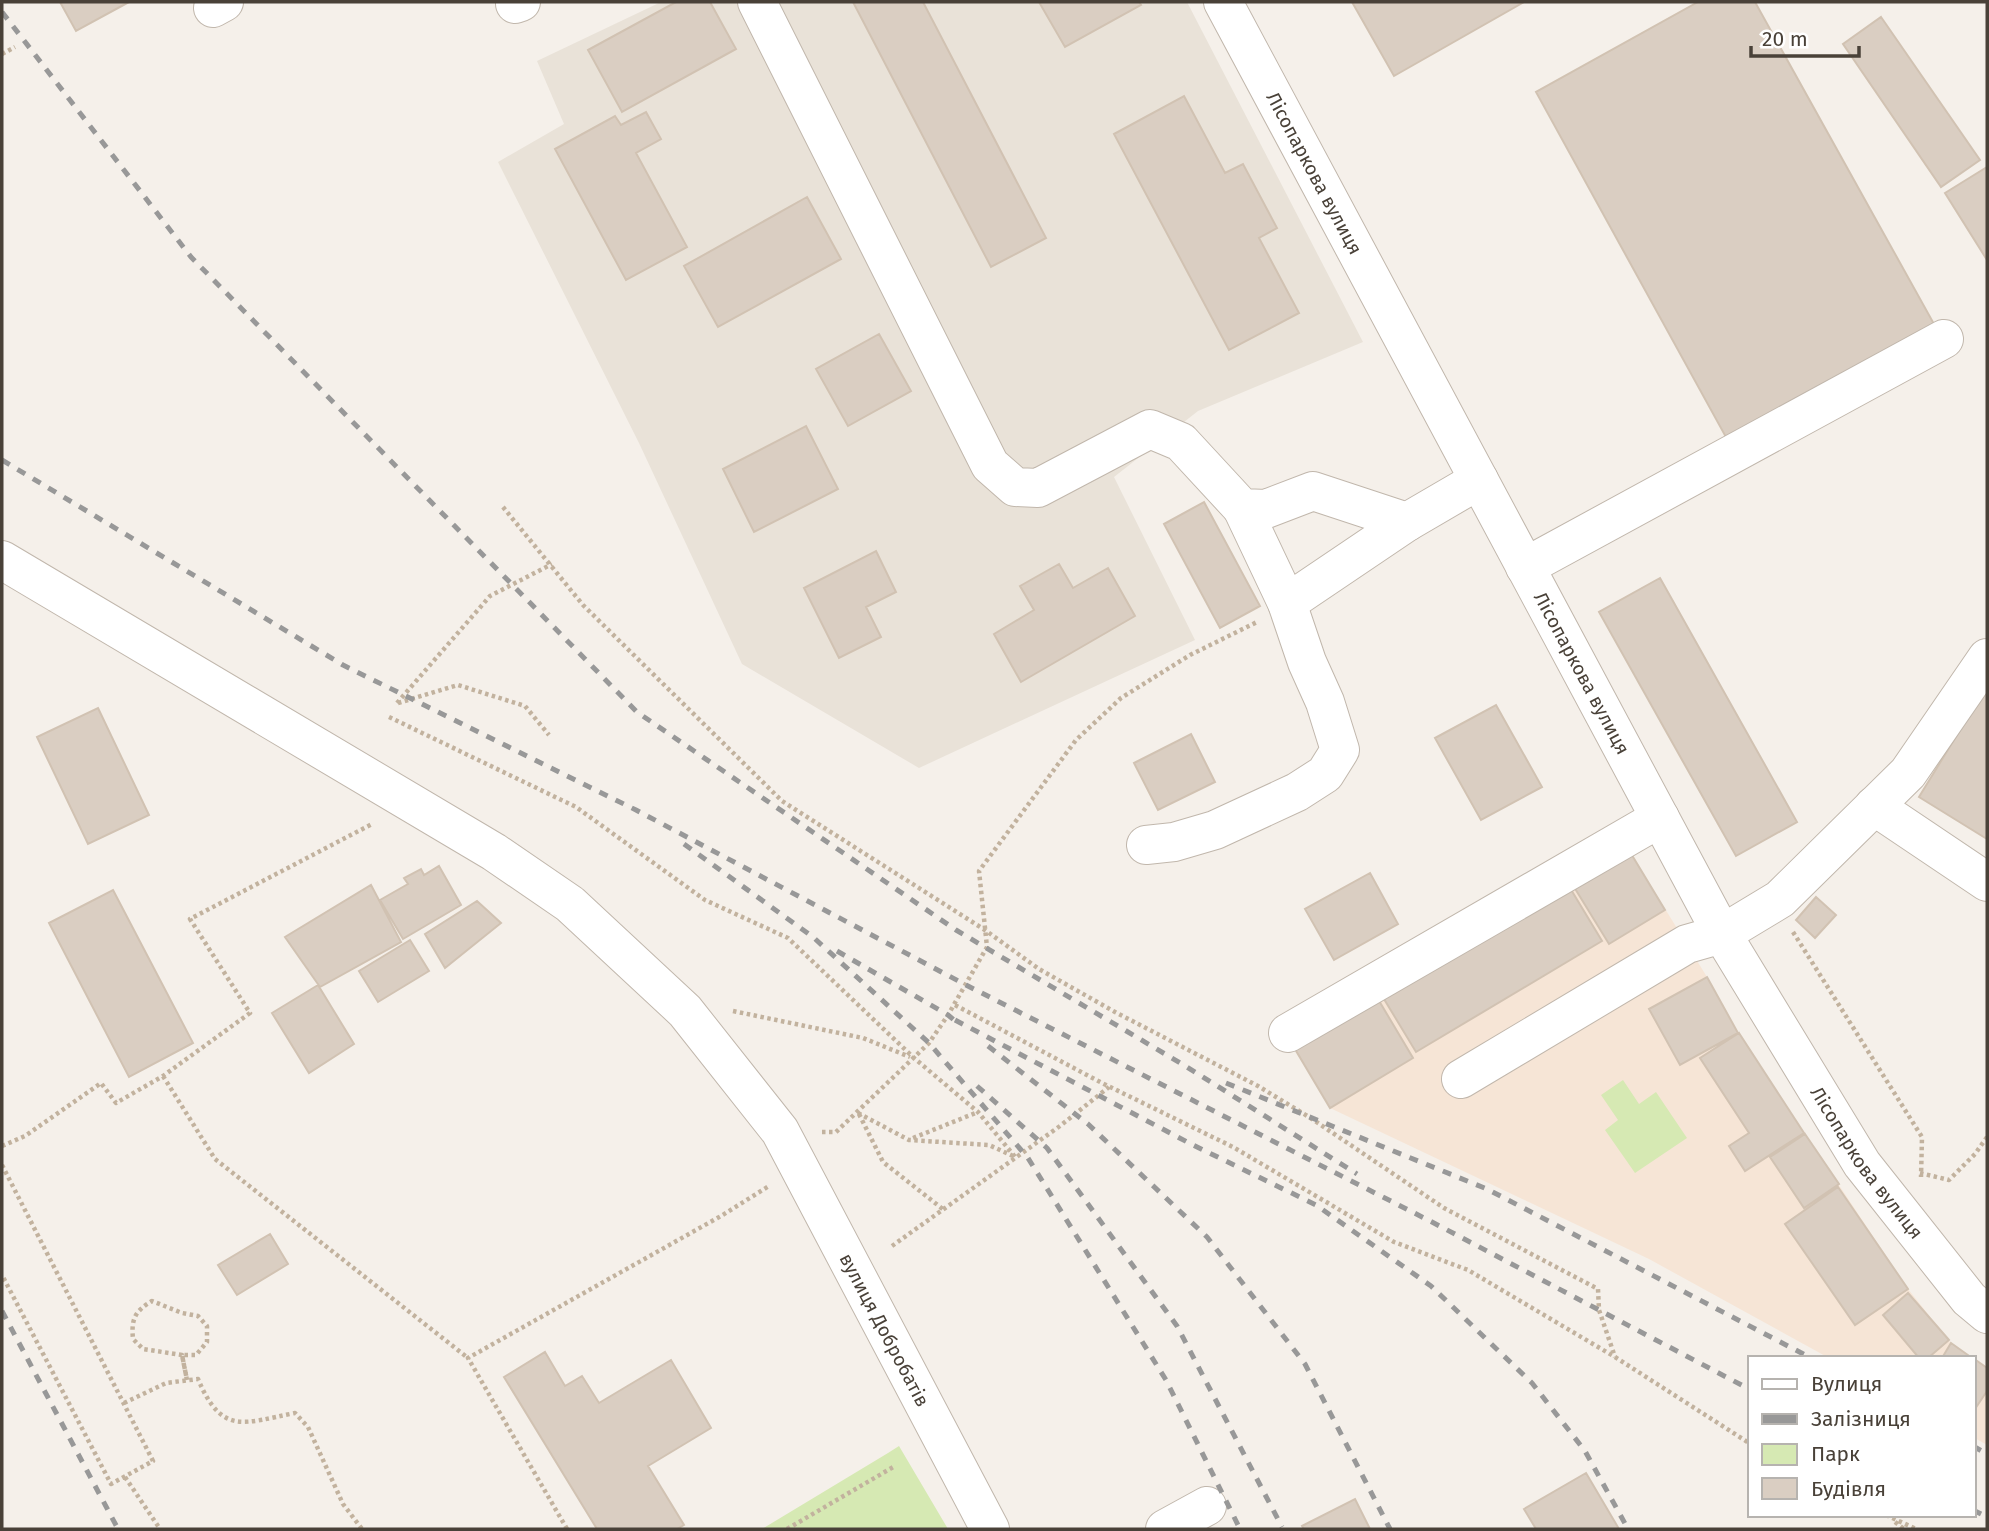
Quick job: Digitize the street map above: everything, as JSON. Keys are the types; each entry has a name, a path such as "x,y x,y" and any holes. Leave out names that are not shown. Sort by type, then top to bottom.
{"street":[{"path":"757,2 990,465 1015,486 1038,488 1150,429 1181,442 1242,508 1287,603 1307,662 1325,702 1340,750 1325,774 1297,792 1214,830 1174,842 1146,845"},
{"name":"Лісопаркова вулиця","path":"1223,2 1722,934 1862,1164 1969,1299 1987,1314"},
{"path":"1525,567 1944,339"},
{"path":"1287,603 1407,522 1479,480"},
{"path":"1242,508 1266,509 1313,491 1407,522"},
{"name":"вулиця Добробатів","path":"11,572 494,852 570,904 685,1011 780,1130 990,1529"},
{"path":"1461,1079 1687,944 1722,934 1774,903 1908,773 1987,658"},
{"path":"1874,806 1987,882"},
{"path":"1288,1033 1660,818"},
{"path":"1165,1529 1207,1506"}],"path":[{"path":"2,54 15,47"},
{"path":"503,507 583,605 782,801 985,930 1039,970 1258,1086 1309,1116 1444,1208 1598,1289 1600,1310 1615,1357"},
{"path":"550,735 525,706 458,685 397,703 490,596 552,564"},
{"path":"780,1130 836,1132 929,1043 987,947 979,870 1076,740 1121,698 1190,655 1267,618 1287,603"},
{"path":"389,717 576,807 705,900 788,938 914,1058 978,1112 1016,1158"},
{"path":"2,1146 25,1136 101,1083 116,1103 163,1076 250,1013 190,919 413,803"},
{"path":"1774,903 1922,1137 1917,1233"},
{"path":"955,1004 1110,1087 1233,1147 1394,1242 1468,1270 1615,1357 1748,1442"},
{"path":"727,1010 863,1038 914,1058"},
{"path":"163,1076 215,1159 468,1357 567,1529"},
{"path":"892,1246 1110,1087"},
{"path":"909,1140 978,1112"},
{"path":"858,1113 909,1140 989,1145 1016,1158"},
{"path":"858,1113 883,1162 944,1210"},
{"path":"1877,1184 1909,1170 1949,1180 1975,1154 1987,1137"},
{"path":"2,1165 153,1461 111,1484 3,1277"},
{"path":"468,1357 721,1216 799,1167"},
{"path":"152,1301 198,1316 206,1326 207,1342 196,1355 182,1354 144,1349 133,1339 133,1318 140,1308 152,1301"},
{"path":"182,1354 187,1380"},
{"path":"124,1403 166,1383 198,1379 214,1410 222,1417 248,1422 295,1413 308,1427 343,1504 362,1529"},
{"path":"787,1529 895,1466"},
{"path":"125,1477 160,1529"},
{"path":"1889,1517 1904,1529"},
{"path":"1890,1517 1916,1529"}],"shaded area":[{"path":"661,2 1187,2 1363,342 1198,411 1114,477 1195,640 919,768 742,664 639,443 498,162 564,124 537,61"},
{"path":"1627,847 1738,1033 1908,1289 1951,1343 1969,1356 1825,1356 1649,1259 1330,1108 1292,1044"},
{"path":"1975,1359 1987,1368 1987,1445 1975,1438"}],"green space":[{"path":"1623,1080 1639,1104 1656,1092 1687,1138 1635,1173 1605,1130 1618,1120 1601,1095"},
{"path":"899,1446 948,1529 762,1529 888,1453"}],"building":[{"path":"60,2 129,2 76,31"},
{"path":"676,2 710,2 736,49 622,112 588,50"},
{"path":"853,2 923,2 1046,238 991,267"},
{"path":"1039,2 1139,2 1141,5 1065,47"},
{"path":"1352,2 1524,2 1394,76"},
{"path":"1698,2 1755,2 1934,324 1727,439 1536,92"},
{"path":"1881,17 1980,160 1941,187 1843,44"},
{"path":"1184,96 1225,173 1243,164 1277,228 1259,238 1299,313 1229,350 1114,134"},
{"path":"646,112 661,139 636,153 687,247 626,280 555,149 615,116 621,125"},
{"path":"1987,167 1987,260 1945,193"},
{"path":"807,197 841,259 718,327 684,266"},
{"path":"879,334 911,391 848,426 816,369"},
{"path":"806,426 838,489 754,532 723,469"},
{"path":"1204,502 1260,606 1220,628 1164,524"},
{"path":"876,551 896,592 866,607 881,637 839,658 804,588"},
{"path":"1059,564 1073,588 1108,568 1135,616 1021,682 994,634 1034,610 1020,586"},
{"path":"1660,578 1797,822 1736,856 1599,612"},
{"path":"1987,686 1987,839 1919,797"},
{"path":"1496,705 1542,787 1481,820 1435,738"},
{"path":"98,708 149,815 88,844 37,737"},
{"path":"1191,734 1215,782 1158,810 1134,763"},
{"path":"1627,847 1665,910 1609,944 1571,882"},
{"path":"439,866 461,905 403,939 380,900 408,884 404,878 421,869 424,875"},
{"path":"1370,873 1398,924 1334,960 1305,909"},
{"path":"1567,883 1602,941 1416,1052 1381,994"},
{"path":"371,885 401,942 320,987 285,937"},
{"path":"113,890 193,1043 129,1077 49,923"},
{"path":"1816,897 1836,915 1815,938 1796,920"},
{"path":"477,901 501,923 445,968 425,934"},
{"path":"410,940 429,971 378,1002 359,971"},
{"path":"1707,977 1738,1033 1680,1065 1649,1009"},
{"path":"318,985 354,1044 309,1073 272,1013"},
{"path":"1375,994 1413,1058 1330,1108 1292,1044"},
{"path":"1739,1033 1804,1133 1745,1171 1729,1146 1749,1133 1700,1058"},
{"path":"1805,1134 1839,1184 1804,1208 1770,1157"},
{"path":"1838,1187 1908,1289 1855,1325 1785,1224"},
{"path":"270,1234 288,1264 237,1295 218,1265"},
{"path":"1908,1293 1949,1340 1930,1356 1917,1356 1883,1315"},
{"path":"1951,1343 1969,1356 1943,1356"},
{"path":"545,1352 565,1386 582,1376 599,1403 671,1360 711,1428 648,1466 684,1525 677,1529 597,1529 504,1377"},
{"path":"1975,1359 1987,1368 1987,1391 1975,1409"},
{"path":"1586,1473 1619,1529 1536,1529 1524,1509"},
{"path":"1355,1499 1370,1529 1304,1529 1302,1526"}],"railway":[{"path":"2,12 191,257 637,712 956,930 1187,1067 1357,1174"},
{"path":"2,460 343,665 636,810 966,985 1432,1222 1748,1388"},
{"path":"684,844 813,937 929,1043 1028,1158 1166,1380 1240,1529"},
{"path":"837,951 948,1015 960,1025"},
{"path":"955,1020 1193,1145 1316,1205 1431,1286 1532,1383 1585,1451 1628,1529"},
{"path":"988,1046 1088,1124 1207,1237 1305,1364 1390,1529"},
{"path":"1226,1083 1487,1189 1807,1356"},
{"path":"977,1086 1047,1148 1177,1326 1282,1527"},
{"path":"2,1311 118,1529"},
{"path":"1975,1447 1987,1454"},
{"path":"1975,1511 1987,1517"}]}
